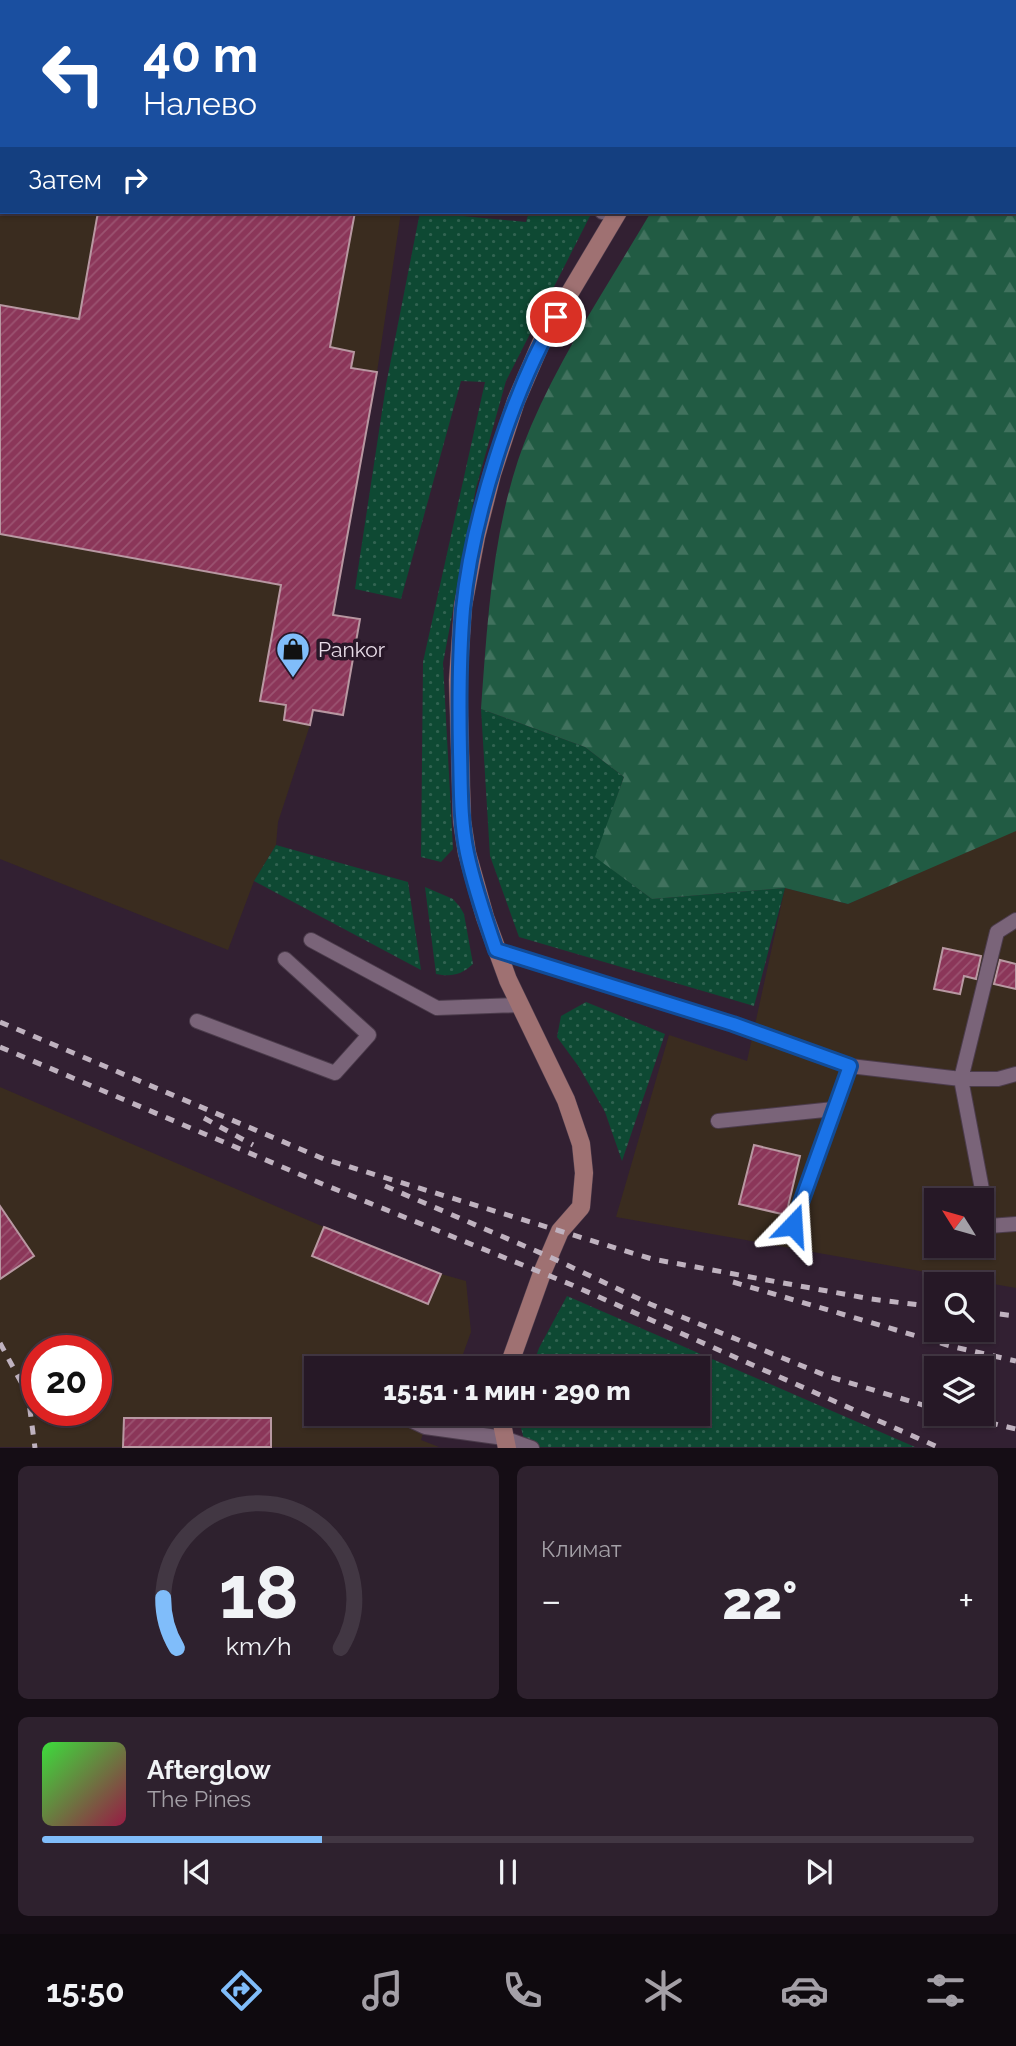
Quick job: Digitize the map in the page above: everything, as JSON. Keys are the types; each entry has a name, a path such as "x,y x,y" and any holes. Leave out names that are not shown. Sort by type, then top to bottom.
{"street":[{"path":"512,1356 560,1231 582,1207 584,1173 580,1144 566,1100 496,950 467,853 462,821 458,680 463,606 476,537 492,474 516,401 544,337 611,214"}],"lane":[{"path":"1016,920 997,932 961,1079 989,1226 1016,1224"},
{"path":"311,940 437,1007 520,1004"},
{"path":"496,950 733,1024 850,1066 961,1079 998,1079 1016,1074"},
{"path":"197,1021 335,1073 369,1035 285,959"},
{"path":"793,1225 850,1066"},
{"path":"718,1122 834,1109"},
{"path":"423,1426 532,1447"}],"shaded area":[{"path":"0,214 401,214 377,372 310,725 278,822 276,845 254,881 228,950 0,859"},
{"path":"1016,827 1016,1288 994,1284 994,1272 926,1272 616,1217 669,1035 747,1061 785,888 848,904"},
{"path":"0,1087 324,1227 441,1274 466,1281 471,1332 462,1356 304,1356 304,1426 425,1426 421,1440 439,1447 0,1447"}],"green space":[{"path":"420,214 526,222 528,214 591,214 506,381 476,488 443,663 453,849 441,862 421,857 423,662 485,382 461,381 401,599 355,589 386,385"},
{"path":"650,214 1016,214 1016,831 848,904 785,888 652,899 595,857 624,777 585,747 481,709 494,565 508,494 531,426 572,344"},
{"path":"481,709 585,747 624,777 596,857 652,899 785,888 754,1006 519,937 490,856"},
{"path":"276,845 408,882 421,970 254,881"},
{"path":"425,887 453,899 464,914 473,964 460,973 436,974"},
{"path":"586,1002 665,1034 622,1161 605,1112 579,1067 557,1037 561,1016"},
{"path":"567,1296 705,1356 536,1356"},
{"path":"710,1358 915,1447 526,1447 521,1426 710,1426"}],"building":[{"path":"98,214 355,214 330,347 354,352 351,368 377,372 333,615 360,619 343,715 313,710 310,725 284,720 286,705 260,701 281,585 0,534 0,305 79,319"},
{"path":"943,948 981,956 976,979 964,976 960,994 934,989"},
{"path":"1000,960 1016,964 1016,989 994,984"},
{"path":"754,1145 800,1156 786,1215 739,1204"},
{"path":"0,1206 34,1256 0,1279"},
{"path":"324,1227 441,1274 428,1304 312,1256"},
{"path":"124,1418 271,1418 271,1447 123,1447"}],"railway":[{"path":"0,1022 324,1159 652,1259 871,1299 924,1306"},
{"path":"0,1047 320,1183 572,1285 940,1448"},
{"path":"204,1118 253,1145"},
{"path":"385,1186 550,1257 650,1304 827,1376 924,1405"},
{"path":"733,1282 954,1347 1016,1361"},
{"path":"994,1313 1016,1316"},
{"path":"0,1343 28,1395 35,1448"},
{"path":"994,1424 1016,1429"}],"place":[{"name":"Pankor","path":"293,679"}],"route":[{"path":"556,317 544,337 516,401 492,474 476,537 463,606 458,680 462,821 467,853 496,950 733,1024 850,1066 793,1225"}]}
